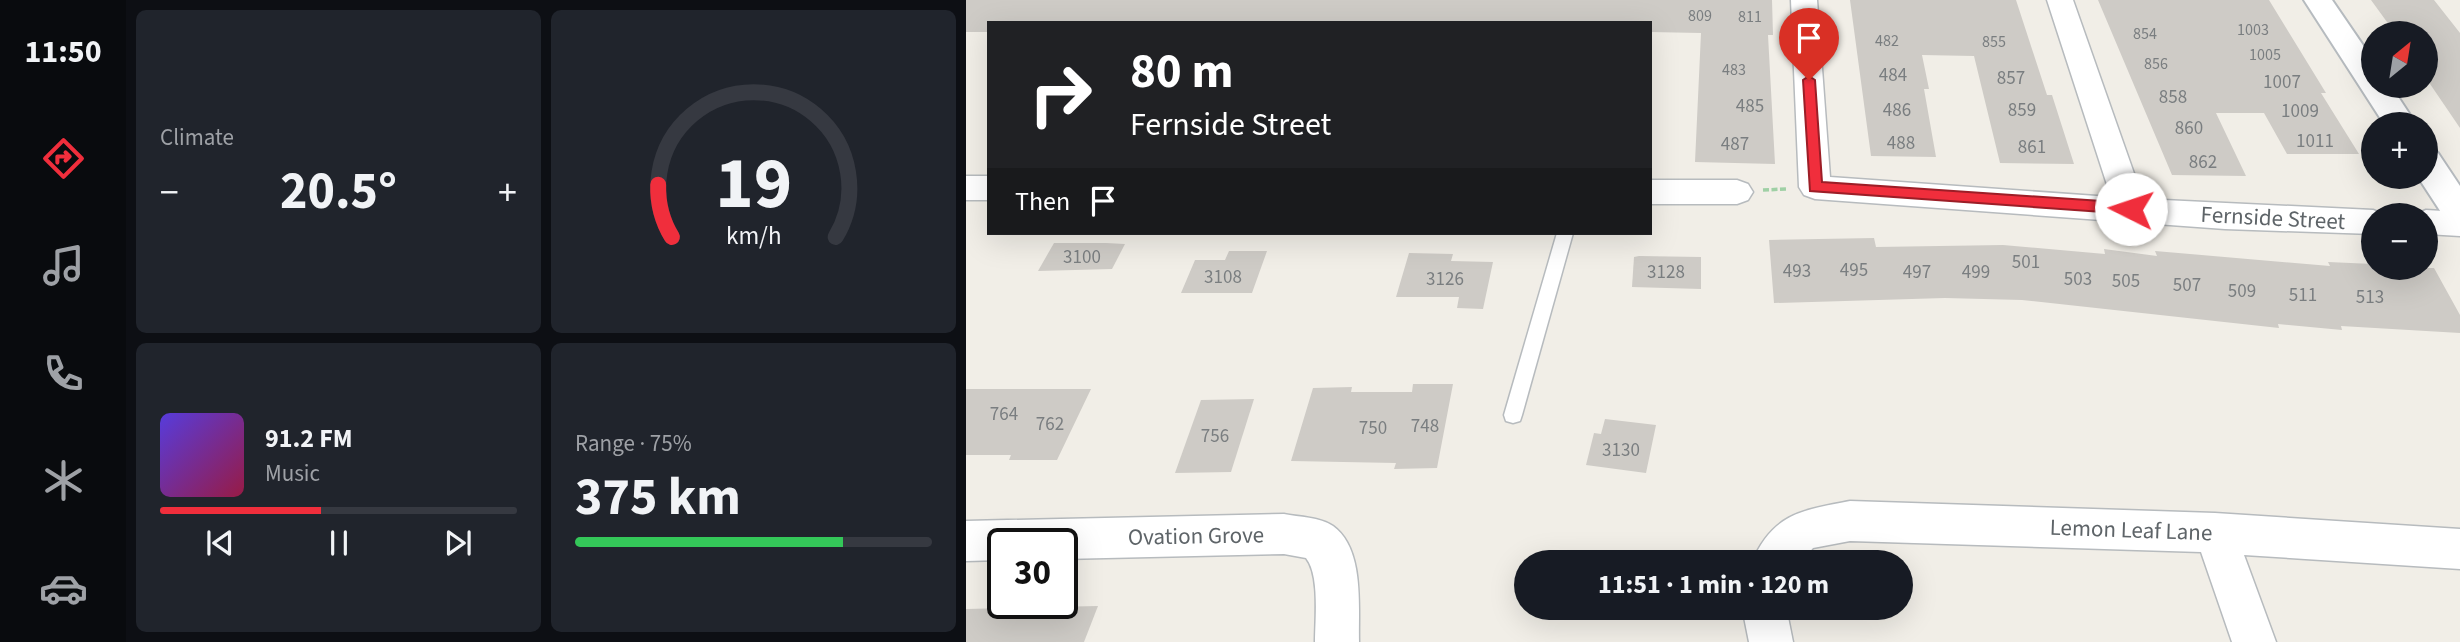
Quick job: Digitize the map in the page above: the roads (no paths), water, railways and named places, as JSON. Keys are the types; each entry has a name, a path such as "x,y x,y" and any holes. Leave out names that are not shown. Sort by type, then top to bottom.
{"street":[{"name":"Fernside Street","path":"1804,0 1815,187 2225,217 2361,222"},
{"path":"2060,0 2131,209"},
{"path":"2318,0 2361,64"},
{"path":"2438,180 2460,214"},
{"path":"966,188 987,188"},
{"path":"1652,192 1737,192"},
{"path":"2438,223 2460,224"},
{"name":"Lemon Leaf Lane","path":"1784,550 1802,530 1850,521 2215,533 2460,549"},
{"path":"2215,533 2254,642"},
{"name":"Ovation Grove","path":"966,541 1284,534 1318,540 1331,556 1335,576 1337,642"},
{"path":"1766,620 1771,642"}],"lane":[{"path":"1513,415 1564,235"}]}
